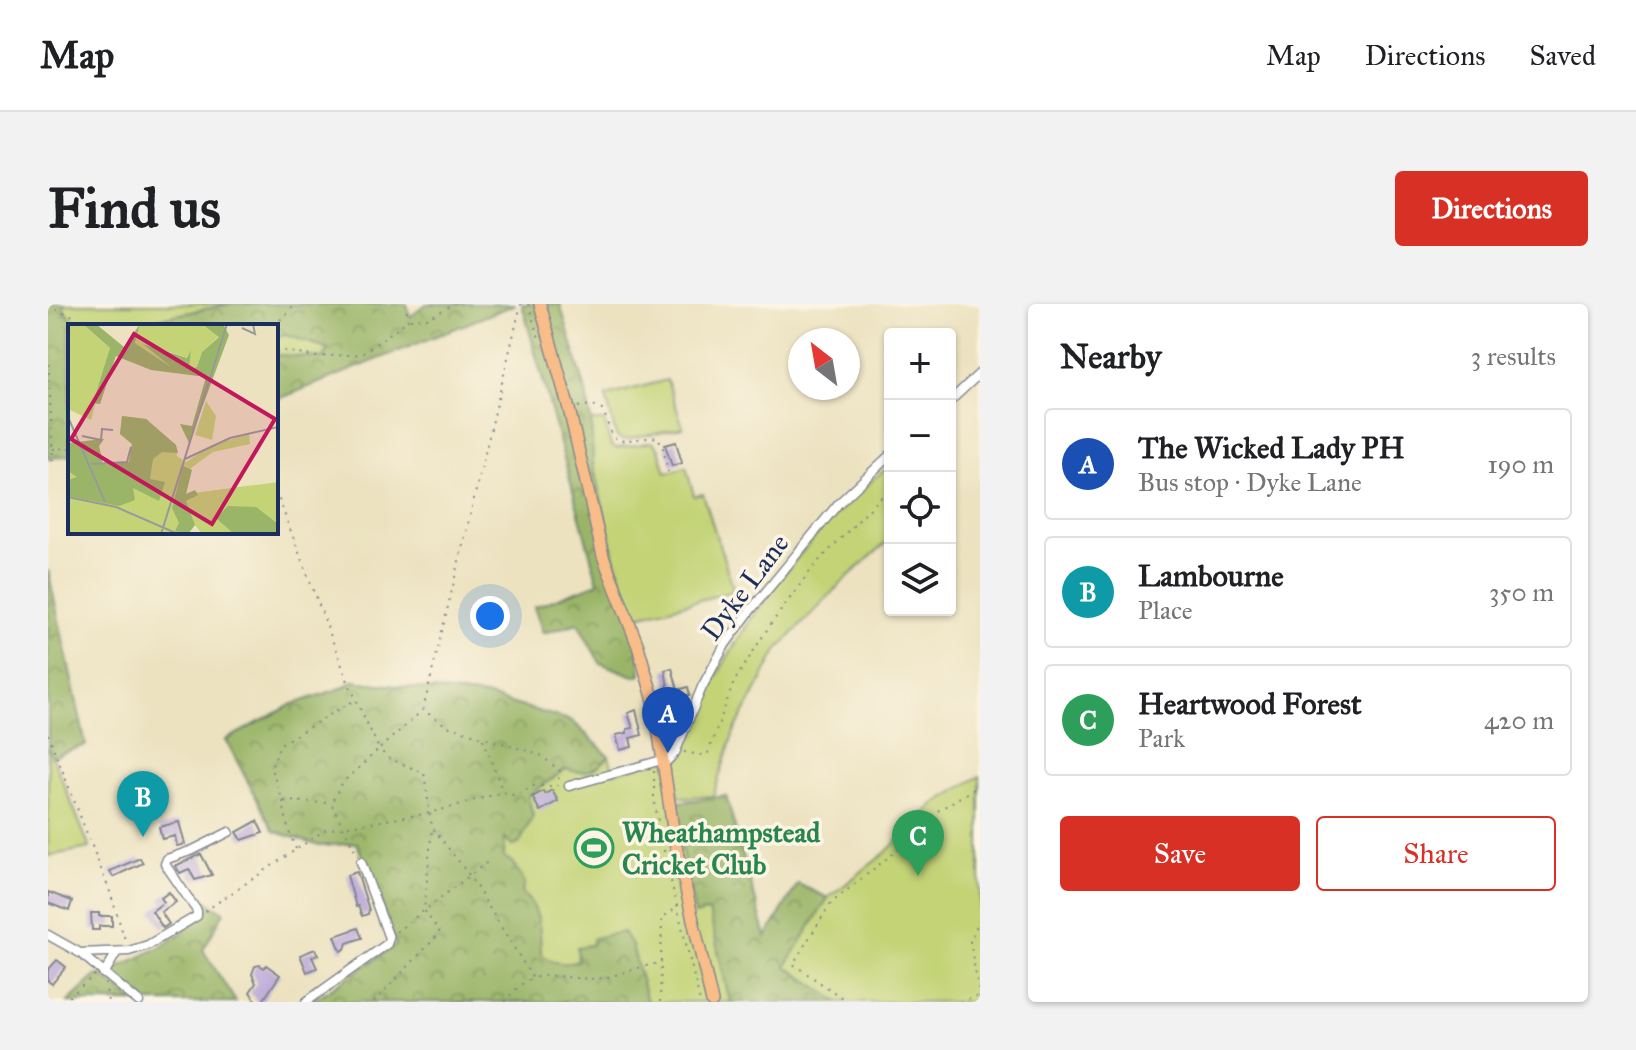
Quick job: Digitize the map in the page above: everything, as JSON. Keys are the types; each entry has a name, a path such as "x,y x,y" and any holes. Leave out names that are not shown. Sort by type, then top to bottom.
{"main road":[{"path":"540,304 569,409 603,556 648,676 659,727 660,762 681,875 712,1002"}],"street":[{"path":"951,400 980,373"},
{"name":"Dyke Lane","path":"660,762 676,751 702,687 741,622 838,504 884,461"},
{"path":"569,786 660,762"},
{"path":"80,953 129,951 148,945 197,916 197,911 165,864 167,859 229,832"},
{"path":"306,1002 382,950 389,938 361,862"},
{"path":"48,935 80,953 139,1002"},
{"path":"102,973 117,952"}],"path":[{"path":"276,324 296,304"},
{"path":"406,304 408,320"},
{"path":"278,352 314,357 362,354 408,320 428,318 455,304"},
{"path":"331,803 342,783 423,710 521,304"},
{"path":"48,307 70,314 81,324"},
{"path":"48,356 53,460 48,461"},
{"path":"569,409 597,406 604,411 613,436 618,441 658,437 668,472"},
{"path":"52,449 68,448"},
{"path":"676,751 701,755 708,753 734,682 768,628 814,566 884,494"},
{"path":"278,497 356,699 379,749 388,758 424,773 432,827 424,910 440,933 374,1002"},
{"path":"296,850 271,769 280,744 356,699"},
{"path":"423,710 447,726 540,755 560,771 557,786"},
{"path":"48,734 110,892 129,951"},
{"path":"483,738 503,792"},
{"path":"660,762 654,800 700,1002"},
{"path":"848,1002 793,964 831,903 895,852 939,810 980,785"},
{"path":"197,916 325,830 430,813 503,792 520,796 531,786 569,786"},
{"path":"283,801 331,803"},
{"path":"331,803 361,862"},
{"path":"432,827 469,875 532,977"},
{"path":"389,938 490,860"},
{"path":"660,1002 662,918 677,907"},
{"path":"960,1002 980,997 970,941 980,919"},
{"path":"505,1002 516,986 532,977 601,978 642,965 662,963"},
{"path":"63,1002 102,973 108,1002"}],"green space":[{"path":"48,304 63,304 65,312 78,324 68,324 68,455 48,459"},
{"path":"63,304 231,304 131,324 78,324 65,312"},
{"path":"231,304 407,304 410,317 426,304 516,304 278,399 278,355 323,358 329,349 287,335 278,336 278,324 131,324"},
{"path":"522,304 560,304 586,391 593,465 615,559 635,617 641,674 634,676 600,663 578,623 543,633 534,607 598,583"},
{"path":"287,335 329,349 323,358 278,355 278,336"},
{"path":"667,380 683,427 623,440 616,436 606,396"},
{"path":"591,421 604,421 611,445 616,448 653,442 659,449 666,473 686,467 694,496 703,494 734,591 635,617 615,559 593,465"},
{"path":"884,470 884,544 841,583 778,649 734,732 713,796 680,797 675,779 681,754 729,655 751,619 802,552"},
{"path":"48,570 86,745 52,757 48,746"},
{"path":"352,681 485,696 572,721 609,756 614,773 666,757 673,803 726,796 766,937 798,884 828,898 885,853 933,805 980,776 980,1002 311,1002 396,945 357,843 320,846 274,831 226,740 291,705 345,687"},
{"path":"352,681 485,696 572,721 609,756 590,770 578,772 566,769 528,796 533,816 519,844 513,846 505,838 504,857 512,862 525,883 522,893 537,913 541,954 559,963 573,963 578,961 577,947 591,945 593,938 623,932 632,946 647,1002 311,1002 396,945 357,843 320,846 274,831 226,740 291,705 345,687"},
{"path":"48,746 90,848 48,856"},
{"path":"726,796 766,937 798,884 828,898 786,966 839,1002 730,1002 709,911 695,915 672,803"},
{"path":"207,901 224,912 203,950 236,1002 146,1002 107,972 177,936 199,915"},
{"path":"97,975 103,976 135,1002 68,1002"}],"building":[{"path":"676,442 682,463 672,466 665,445"},
{"path":"672,668 678,690 688,687 690,695 687,695 688,703 672,709 665,670"},
{"path":"636,710 642,735 630,738 632,747 620,750 616,735 633,728 628,713"},
{"path":"552,790 558,801 540,811 532,797"},
{"path":"257,821 263,833 242,840 237,832"},
{"path":"179,822 185,844 177,846 175,836 162,839 159,827"},
{"path":"201,854 212,875 195,880 189,869 180,873 175,866"},
{"path":"140,858 143,863 113,877 110,871"},
{"path":"357,872 369,910 362,916 356,907 347,875"},
{"path":"48,892 72,901 69,911 48,903"},
{"path":"169,892 176,902 161,912 169,924 163,928 152,911 164,902 161,898"},
{"path":"91,913 112,916 112,926 99,926 99,930 92,930"},
{"path":"358,928 362,938 347,943 341,951 335,936"},
{"path":"315,949 318,955 312,957 317,968 307,972 300,955"},
{"path":"57,960 66,967 52,984 48,981 48,970"},
{"path":"266,965 280,975 262,1002 257,1002 250,992 256,983 252,974 255,966 264,968"}],"place":[{"name":"The Wicked Lady PH","path":"668,753"},
{"name":"Lambourne","path":"143,837"},
{"name":"Wheathampstead Cricket Club","path":"594,848"},
{"name":"Heartwood Forest","path":"918,876"}]}
